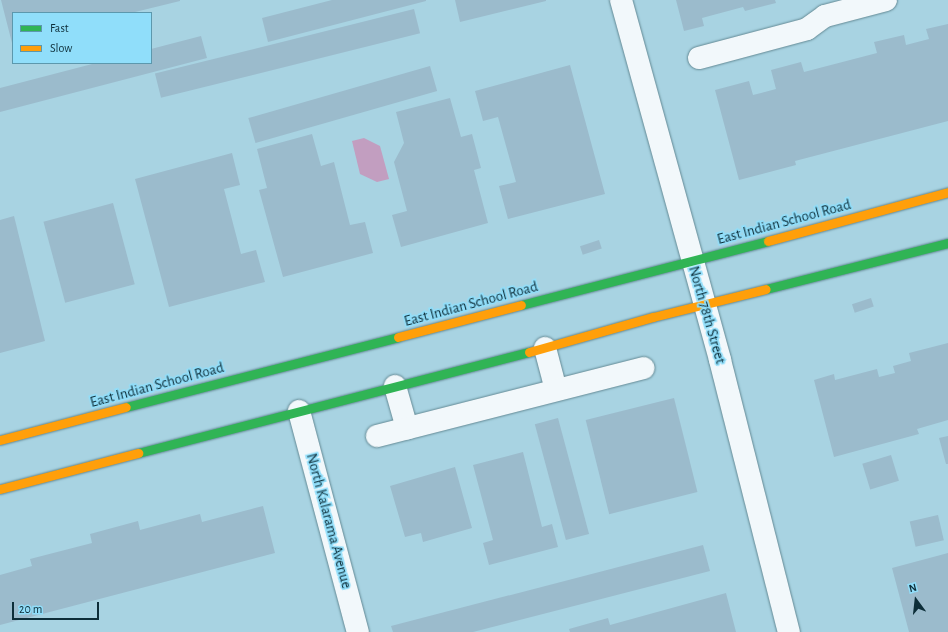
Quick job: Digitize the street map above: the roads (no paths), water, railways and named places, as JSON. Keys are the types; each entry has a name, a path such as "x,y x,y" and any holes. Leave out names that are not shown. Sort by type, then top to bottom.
{"main road":[{"name":"East Indian School Road","path":"0,440 692,261 948,192"},
{"path":"0,489 545,348 653,317 948,243"}],"street":[{"name":"North 78th Street","path":"621,0 704,305 789,632"},
{"path":"699,58 807,29 822,8 886,0"},
{"path":"545,348 556,390"},
{"path":"377,436 643,368"},
{"path":"395,386 407,428"},
{"name":"North Kalarama Avenue","path":"299,411 358,632"}]}
